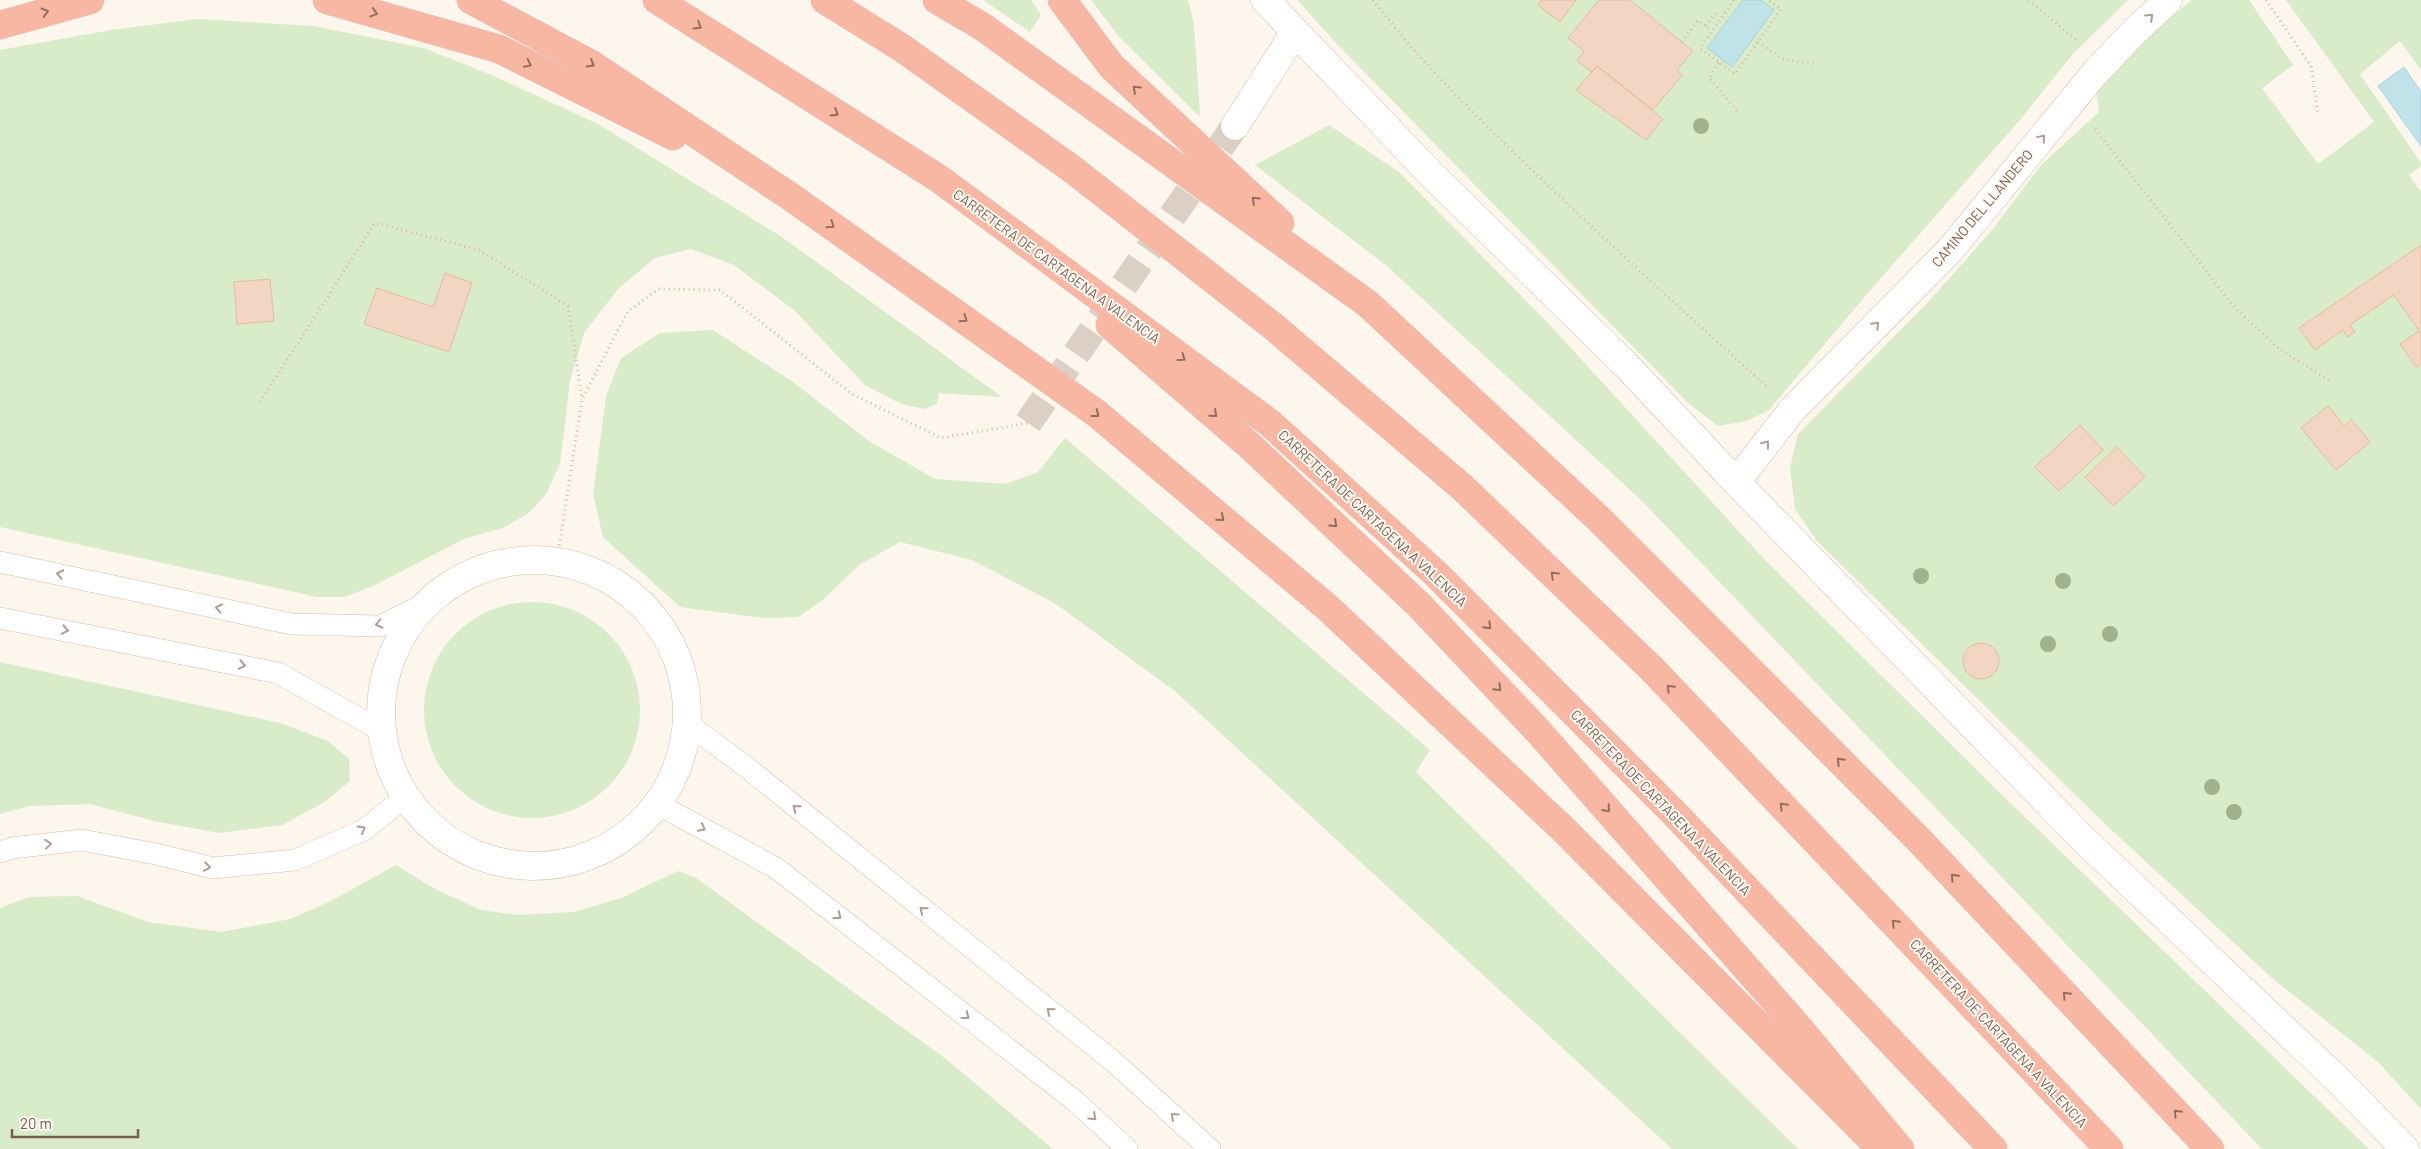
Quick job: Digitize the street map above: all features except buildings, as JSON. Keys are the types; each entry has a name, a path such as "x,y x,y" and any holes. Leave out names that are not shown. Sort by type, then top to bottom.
{"highway":[{"path":"0,25 90,0"},
{"path":"327,0 499,50 791,197"},
{"path":"471,0 591,64 791,197 1096,413 1328,608 1563,829 1881,1149"},
{"name":"CARRETERA DE CARTAGENA A VALENCIA","path":"656,0 938,178 1271,424 1435,573 1680,820 1993,1149"},
{"name":"CARRETERA DE CARTAGENA A VALENCIA","path":"825,0 902,48 1072,169 1274,327 1462,487 1652,669 2109,1149"},
{"path":"937,0 983,28 1368,304"},
{"path":"1062,0 1112,67 1600,520 1920,840 2210,1149"},
{"path":"938,178 1250,446 1419,605 1538,731 1798,1027 1900,1149"}],"street":[{"path":"1265,0 1431,174 1626,366 2082,838 2332,1074 2405,1149"},
{"name":"CAMINO DEL LLANDERO","path":"1736,482 1793,410 1951,249 2103,65 2168,0"},
{"path":"1235,126 1295,32"},
{"path":"521,559 557,560 600,573 637,598 666,633 684,677 688,724 680,766 659,805 616,846 560,867 500,865 445,840 404,798 380,730 387,662 423,605 451,582 484,567 521,559"}],"lane":[{"path":"0,562 292,624 380,626 423,605"},
{"path":"0,618 278,672 380,730"},
{"path":"688,724 746,766 1114,1062 1210,1149"},
{"path":"0,852 12,848 82,840 156,854 213,868 295,860 364,830 404,798"},
{"path":"659,805 776,868 1075,1101 1128,1149"}],"path":[{"path":"1372,0 1409,46 1457,98 1609,244 1793,410"},
{"path":"1734,0 1700,48 1735,74 1781,9 1769,0"},
{"path":"2028,0 2063,28 2103,65"},
{"path":"2266,0 2311,66 2318,115"},
{"path":"1706,26 1717,11"},
{"path":"1682,42 1698,20 1712,31"},
{"path":"1758,42 1782,58 1814,64"},
{"path":"1719,63 1709,78 1739,113"},
{"path":"2072,102 2235,308 2278,348 2330,381"},
{"path":"260,402 375,223 479,250 568,306 582,398 557,560"},
{"path":"582,398 628,310 659,290 720,290 852,394 940,438 1028,423"}],"green space":[{"path":"983,0 1031,0 1041,15 1030,32"},
{"path":"1091,0 1188,0 1194,24 1200,117 1121,39"},
{"path":"1297,0 2128,0 2073,54 2019,121 1873,287 1769,410 1747,421 1718,426 1688,403 1335,42"},
{"path":"2192,0 2249,0 2293,65 2262,88 2318,164 2374,122 2286,0 2421,0 2421,70 2400,41 2360,74 2421,163 2421,166 2409,175 2421,192 2421,1109 2378,1062 2272,978 2105,824 1817,541 1795,509 1790,468 1798,434 1930,300 1993,229 2041,165 2099,112 2096,92 2153,31"},
{"path":"198,19 313,26 424,48 494,76 598,124 782,237 1002,397 939,393 937,404 925,409 901,404 865,385 794,310 734,265 691,249 655,258 618,289 584,333 570,381 560,464 546,494 529,513 503,528 466,538 373,586 344,597 317,597 0,527 0,50 111,30"},
{"path":"1329,125 1399,172 1548,323 1765,560 1999,792 2369,1149 2262,1149 1642,501 1388,267 1255,165"},
{"path":"713,330 793,382 869,441 935,479 1005,484 1038,472 1065,438 1430,750 1416,772 1798,1149 1672,1149 1176,692 1056,604 972,560 900,542 859,565 824,599 798,617 763,618 680,607 603,537 593,494 606,396 621,358 660,333"},
{"path":"532,602 553,604 573,610 592,620 608,634 622,650 632,669 638,689 640,710 638,731 632,751 622,770 608,786 592,800 573,810 553,816 532,818 511,816 491,810 472,800 456,786 442,770 432,751 426,731 424,710 426,689 432,669 442,650 456,634 472,620 491,610 511,604"},
{"path":"0,662 280,723 328,741 349,759 350,781 323,803 282,825 219,833 154,821 90,804 30,806 0,814"},
{"path":"396,865 435,889 481,910 518,915 574,912 621,898 678,871 696,878 946,1059 1053,1149 0,1149 0,908 29,897 77,896 148,922 221,932 290,919 331,901"}],"water":[{"path":"1743,0 1761,0 1774,10 1732,67 1707,48"},
{"path":"2404,67 2421,92 2421,146 2378,86"}],"tunnel":[{"path":"1028,423 1235,126"}]}
